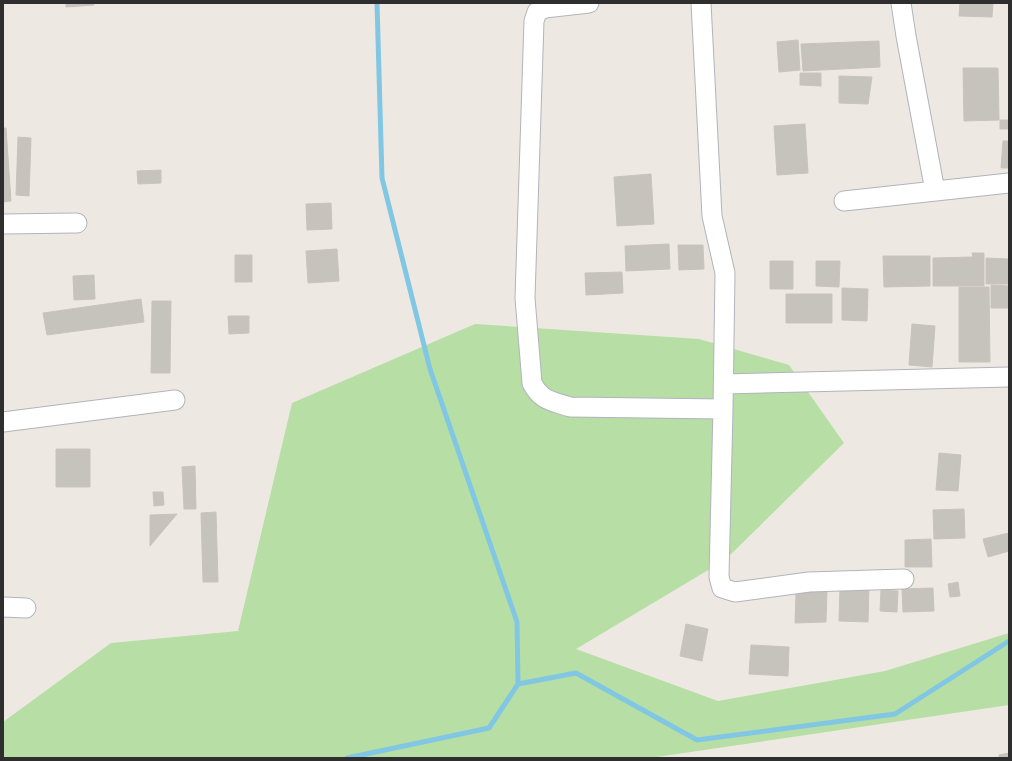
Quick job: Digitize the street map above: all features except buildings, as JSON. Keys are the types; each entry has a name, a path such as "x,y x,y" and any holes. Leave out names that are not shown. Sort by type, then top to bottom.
{"street":[{"path":"589,3 545,8 537,12 534,21 525,298 532,383 537,393 548,400 570,406 723,409"},
{"path":"701,3 712,216 725,273 719,577 722,588 735,592 809,582 904,579"},
{"path":"901,3 935,191"},
{"path":"844,201 1009,183"},
{"path":"3,224 78,223"},
{"path":"724,384 1009,377"},
{"path":"3,422 176,400"},
{"path":"3,607 26,608"}],"green space":[{"path":"475,324 699,339 789,365 844,443 725,560 576,649 718,701 885,671 1009,633 1009,705 650,758 3,758 3,722 111,643 238,631 292,403"}],"waterway":[{"path":"377,3 382,178 430,369 517,622 518,684"},
{"path":"347,758 489,728 518,684 576,673 697,740 895,714 1009,641"}]}
